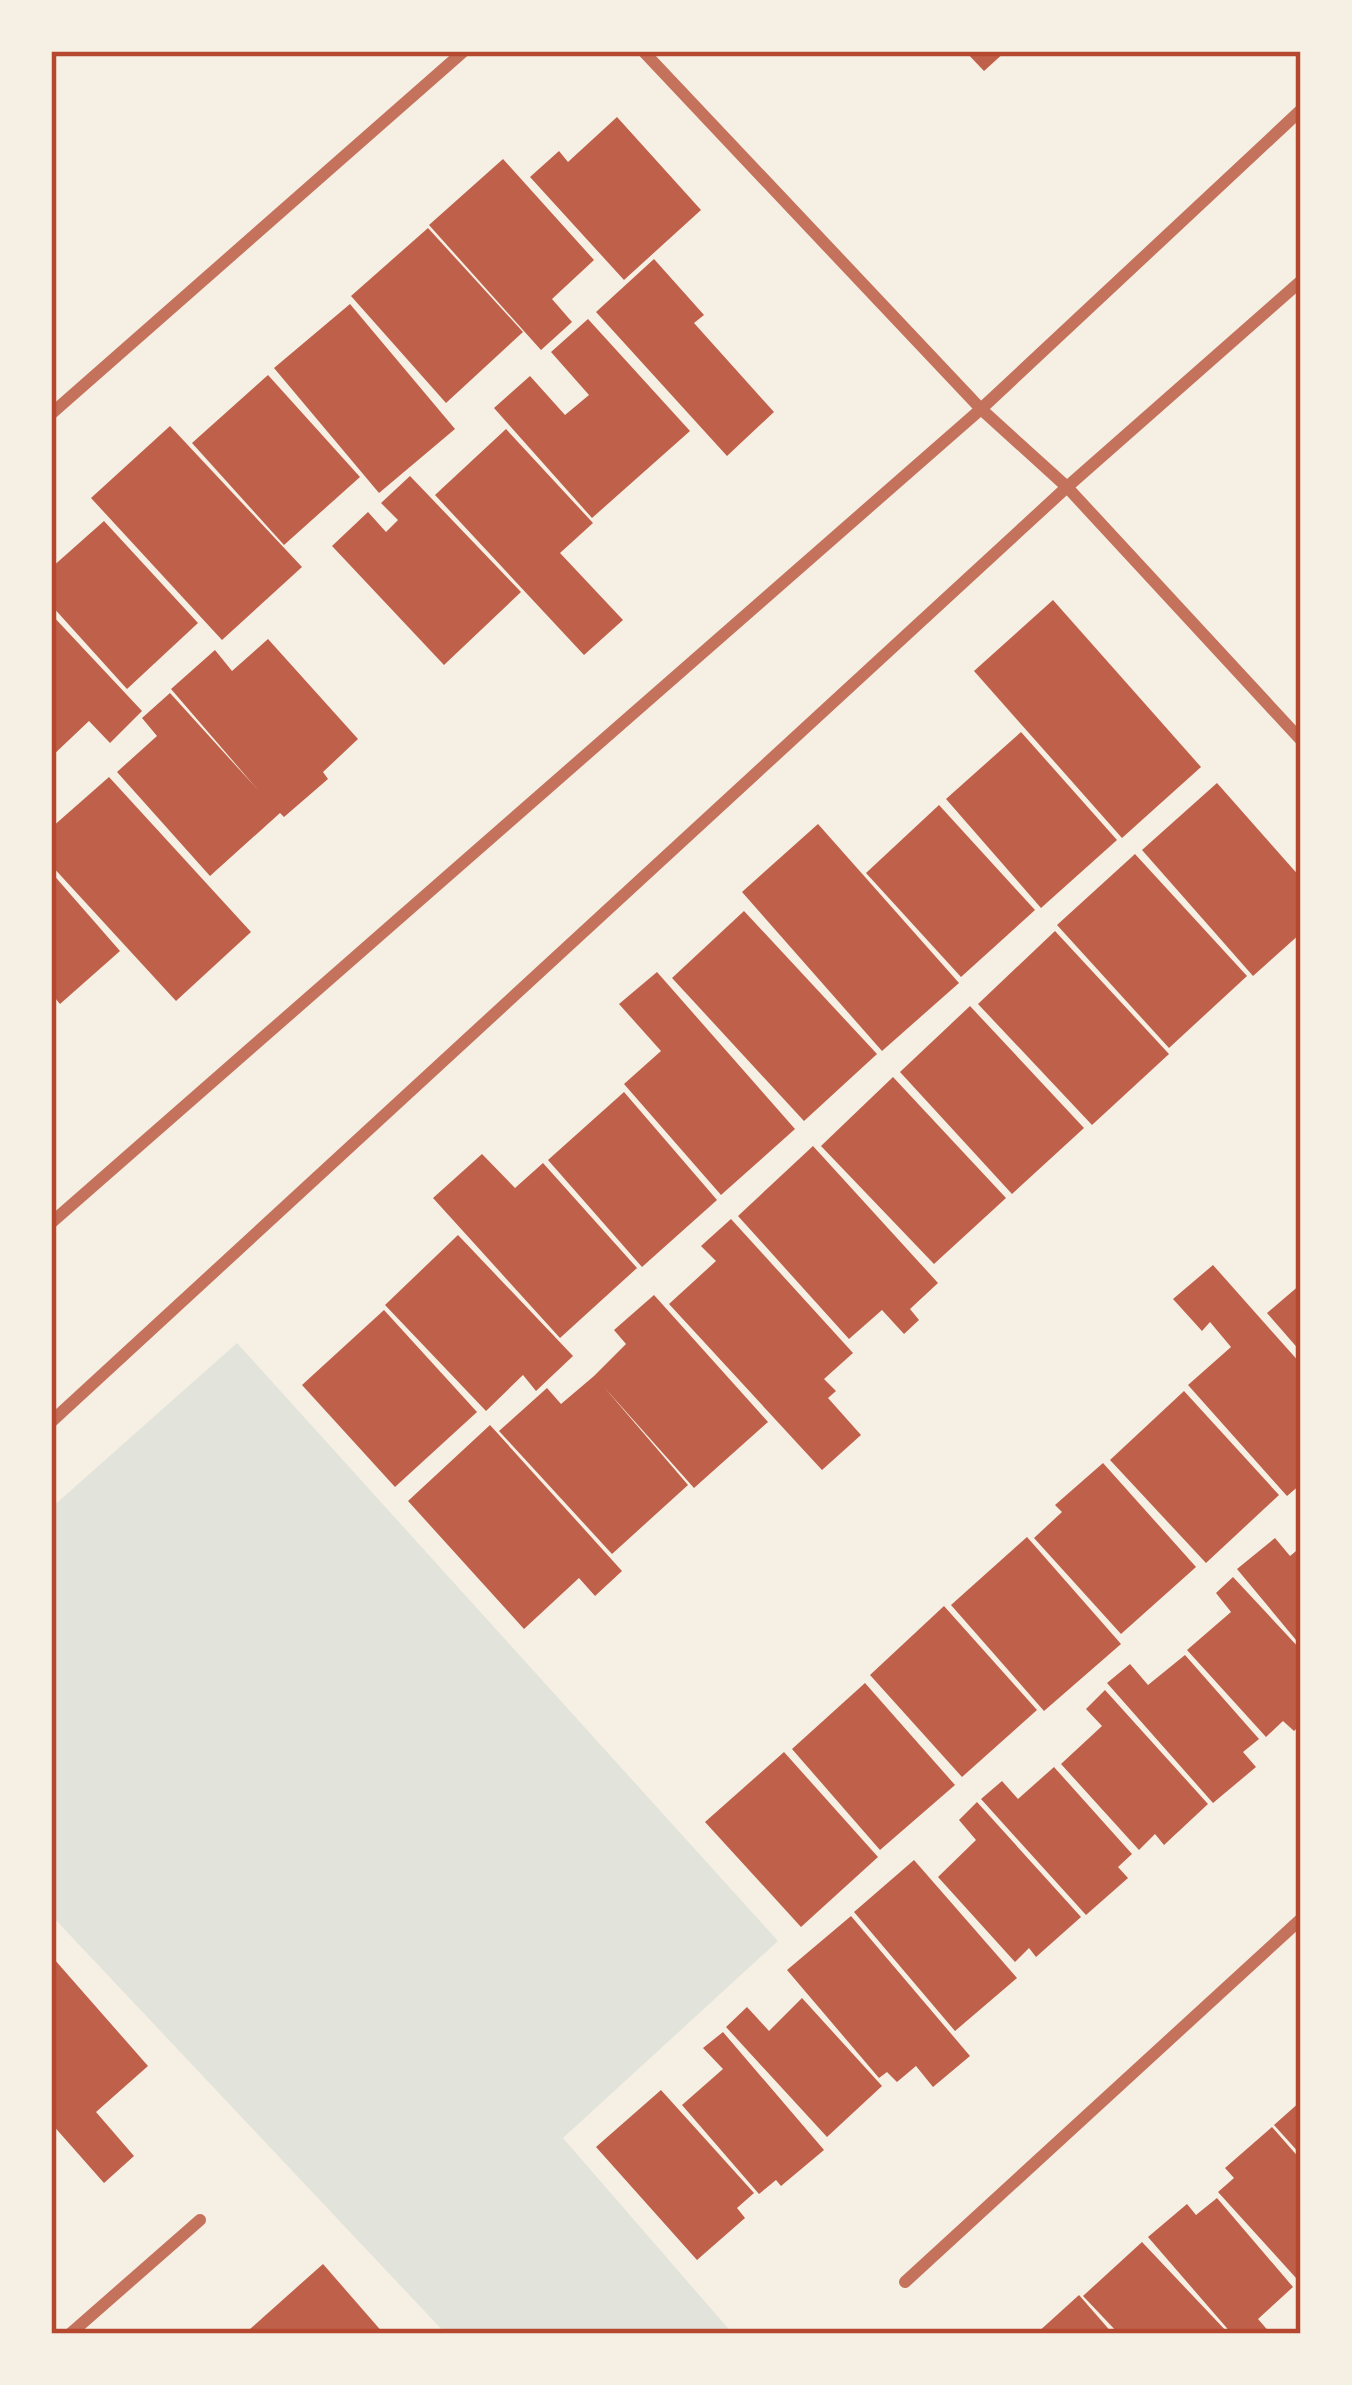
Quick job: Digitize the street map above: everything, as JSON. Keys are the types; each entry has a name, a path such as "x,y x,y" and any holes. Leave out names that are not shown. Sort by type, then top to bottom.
{"street":[{"path":"51,414 464,51"},
{"path":"643,51 981,409 1067,488 1301,740"},
{"path":"51,1223 981,409 1301,110"},
{"path":"51,1422 1067,488 1301,281"},
{"path":"905,2282 1301,1919"},
{"path":"70,2334 200,2221"}],"shaded area":[{"path":"237,1343 778,1941 563,2138 733,2334 446,2334 51,1915 51,1508"}],"building":[{"path":"965,51 1006,51 984,71"},
{"path":"617,117 701,210 624,280 530,177 559,151 568,162"},
{"path":"503,159 594,260 552,299 572,322 541,350 429,225"},
{"path":"428,228 523,332 446,403 351,296"},
{"path":"654,259 704,315 694,323 774,412 727,456 596,312"},
{"path":"350,304 455,429 379,493 274,368"},
{"path":"588,319 690,431 592,518 494,408 530,376 565,415 589,395 551,352"},
{"path":"268,375 360,477 284,545 192,443"},
{"path":"170,426 302,567 222,640 91,498"},
{"path":"506,429 593,523 560,553 623,620 584,655 435,495"},
{"path":"410,476 521,592 444,665 332,546 368,512 386,532 398,520 381,503"},
{"path":"104,521 198,623 127,689 51,605 51,568"},
{"path":"1053,600 1201,767 1122,838 974,671"},
{"path":"51,614 142,711 110,743 89,721 51,757"},
{"path":"268,639 358,739 323,772 328,779 284,817 280,813 210,876 117,772 157,736 142,718 170,693 258,790 171,689 215,650 232,671"},
{"path":"1021,732 1117,840 1041,908 946,799"},
{"path":"109,777 251,932 176,1001 51,865 51,828"},
{"path":"1217,783 1301,878 1301,933 1253,976 1142,850"},
{"path":"939,805 1035,910 961,977 866,873"},
{"path":"818,824 959,983 882,1051 742,892"},
{"path":"1135,854 1247,976 1169,1048 1057,925"},
{"path":"51,872 120,951 60,1004 51,993"},
{"path":"744,911 877,1054 804,1121 672,978"},
{"path":"1055,931 1169,1054 1092,1125 978,1004"},
{"path":"657,972 795,1129 721,1195 624,1084 661,1051 619,1004"},
{"path":"970,1006 1084,1128 1012,1194 900,1072"},
{"path":"893,1077 1006,1198 934,1264 821,1146"},
{"path":"624,1092 717,1200 642,1267 548,1160"},
{"path":"813,1146 938,1283 910,1309 919,1320 904,1334 882,1310 849,1339 738,1216"},
{"path":"482,1154 515,1188 543,1163 637,1268 560,1338 433,1198"},
{"path":"731,1219 853,1353 824,1379 836,1391 828,1398 861,1435 822,1470 669,1304 716,1261 701,1246"},
{"path":"458,1235 573,1356 536,1391 523,1375 486,1411 385,1305"},
{"path":"1213,1265 1301,1364 1301,1484 1287,1496 1188,1385 1231,1347 1210,1322 1202,1331 1173,1299"},
{"path":"1301,1284 1301,1352 1267,1313"},
{"path":"654,1295 768,1422 694,1488 604,1387 688,1485 612,1554 499,1431 547,1388 561,1404 594,1376 626,1344 614,1330"},
{"path":"384,1310 477,1412 395,1487 302,1385"},
{"path":"1184,1391 1279,1495 1206,1563 1110,1460"},
{"path":"490,1425 622,1571 595,1596 579,1578 524,1629 408,1501"},
{"path":"1103,1463 1196,1567 1121,1634 1034,1538 1062,1512 1055,1505"},
{"path":"1027,1537 1121,1644 1044,1711 951,1605"},
{"path":"1275,1538 1290,1556 1301,1547 1301,1646 1237,1569"},
{"path":"1233,1577 1301,1650 1301,1724 1294,1731 1283,1721 1266,1737 1187,1650 1231,1612 1216,1593"},
{"path":"944,1606 1037,1710 962,1777 870,1675"},
{"path":"1185,1655 1259,1739 1243,1752 1256,1767 1213,1803 1107,1683 1130,1664 1148,1685"},
{"path":"865,1683 955,1785 880,1850 792,1749"},
{"path":"1105,1690 1208,1804 1164,1845 1155,1834 1139,1850 1061,1764 1102,1726 1086,1709"},
{"path":"784,1752 878,1857 801,1927 705,1822"},
{"path":"1054,1767 1132,1854 1118,1867 1128,1878 1086,1915 981,1799 1002,1781 1018,1799"},
{"path":"977,1802 1081,1917 1036,1957 1029,1948 1015,1962 938,1877 976,1840 959,1820"},
{"path":"914,1860 1017,1978 955,2031 854,1912"},
{"path":"851,1916 970,2056 933,2087 916,2066 897,2082 887,2072 879,2078 787,1970"},
{"path":"54,1959 148,2066 96,2112 134,2156 104,2183 51,2123"},
{"path":"802,1998 882,2086 827,2137 726,2027 747,2007 769,2031"},
{"path":"723,2032 824,2150 781,2186 776,2180 759,2194 682,2105 723,2069 703,2048"},
{"path":"661,2090 754,2193 737,2208 745,2218 697,2260 596,2147"},
{"path":"1301,2101 1301,2155 1274,2125"},
{"path":"1272,2127 1301,2160 1301,2274 1296,2278 1218,2192 1234,2178 1225,2168"},
{"path":"1217,2198 1293,2287 1258,2319 1271,2334 1232,2334 1148,2237 1187,2204 1196,2215"},
{"path":"1142,2242 1229,2334 1119,2334 1083,2296"},
{"path":"323,2264 384,2334 255,2334 250,2329"},
{"path":"1079,2295 1113,2334 1036,2334"}]}
